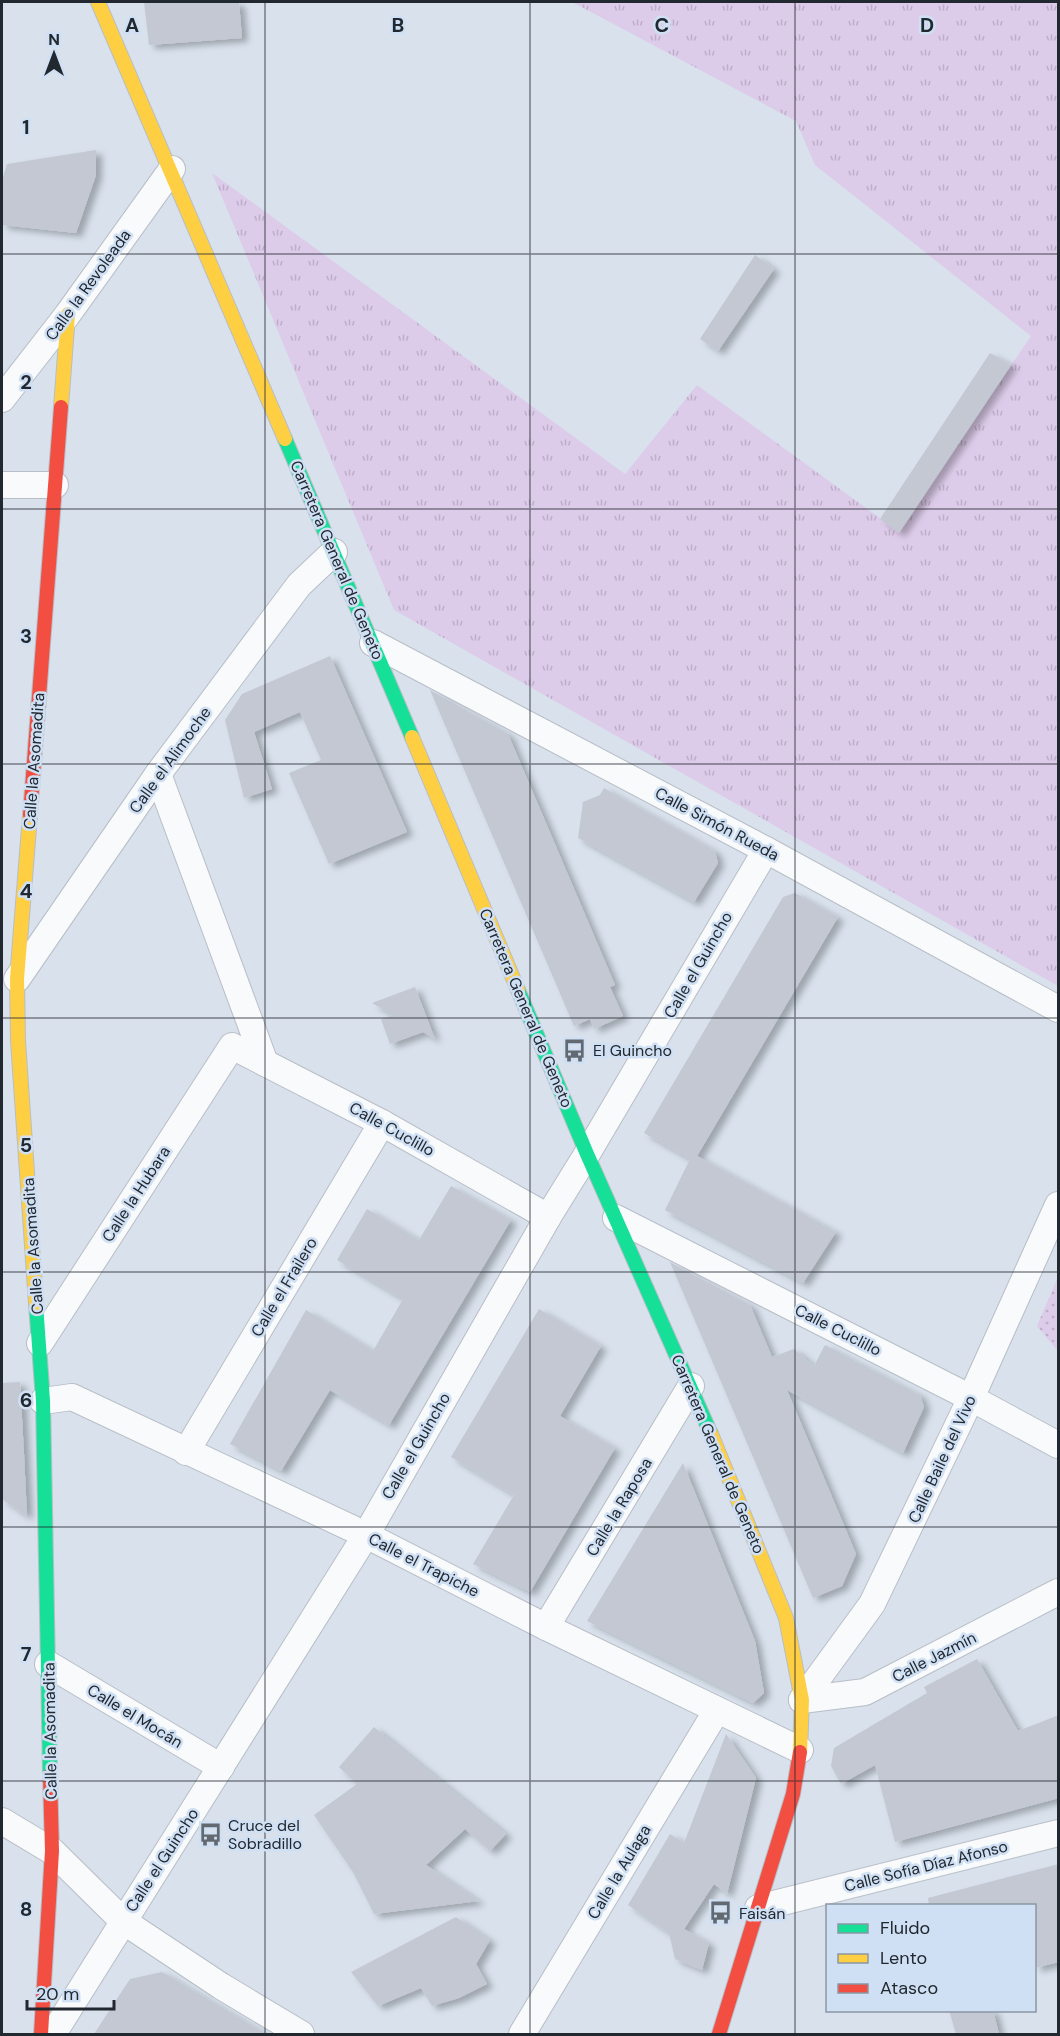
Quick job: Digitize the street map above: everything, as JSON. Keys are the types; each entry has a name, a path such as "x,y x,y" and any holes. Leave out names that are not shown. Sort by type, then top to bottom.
{"main road":[{"name":"Carretera General de Geneto","path":"98,2 172,169 587,1154 691,1386 786,1618 802,1700 800,1750 793,1794 719,2034"},
{"name":"Calle la Asomadita","path":"41,2034 52,1851 43,1401 18,1041 17,978 68,314"}],"street":[{"name":"Calle la Revoleada","path":"2,399 68,314 172,169"},
{"path":"2,485 55,485"},
{"name":"Calle el Alimoche","path":"17,978 158,774 299,585 334,552"},
{"name":"Calle Simón Rueda","path":"373,643 766,850 1059,1009"},
{"path":"158,774 265,1063"},
{"name":"Calle el Guincho","path":"53,2034 366,1535 548,1217 766,850"},
{"name":"Calle Cuclillo","path":"232,1046 382,1123 548,1217"},
{"name":"Calle la Hubara","path":"40,1343 232,1046"},
{"name":"Calle el Frailero","path":"186,1452 382,1123"},
{"name":"Calle Baile del Vivo","path":"802,1700 872,1604 971,1398 1059,1204"},
{"name":"Calle Cuclillo","path":"616,1218 1059,1445"},
{"name":"Calle la Raposa","path":"546,1627 691,1386"},
{"name":"Calle el Trapiche","path":"43,1401 72,1397 366,1535 546,1627 800,1750"},
{"name":"Calle Jazmín","path":"802,1700 865,1692 1059,1592"},
{"name":"Calle el Mocán","path":"48,1664 221,1767"},
{"name":"Calle la Aulaga","path":"522,2034 717,1710"},
{"path":"2,1821 52,1851 123,1921 221,1986 301,2034"},
{"name":"Calle Sofía Díaz Afonso","path":"758,1908 1059,1833"}],"green space":[{"path":"572,2 1058,2 1058,986 394,610 212,173 625,474 697,385 899,532 1031,336 815,165 796,121"},
{"path":"1058,1277 1058,1348 1056,1349 1037,1326"}],"building":[{"path":"144,2 239,2 242,38 149,45"},
{"path":"96,150 96,175 76,233 2,225 2,181 7,164"},
{"path":"755,255 774,269 718,351 700,339"},
{"path":"990,353 1011,365 899,533 880,519"},
{"path":"330,656 407,832 329,864 289,773 321,760 300,712 254,732 272,789 244,798 225,720 242,694"},
{"path":"430,690 508,734 615,985 610,987 623,1016 594,1029 590,1019 574,1026"},
{"path":"604,788 715,851 718,863 694,902 578,838 583,802 600,795"},
{"path":"795,893 838,917 697,1156 836,1232 803,1283 665,1210 690,1159 644,1133 783,897"},
{"path":"415,987 435,1039 423,1032 390,1044 381,1019 393,1015 372,1003"},
{"path":"451,1186 511,1220 389,1425 330,1390 281,1471 230,1444 306,1310 373,1351 403,1299 337,1260 367,1209 419,1240"},
{"path":"670,1262 750,1305 772,1357 794,1349 814,1366 825,1345 920,1395 924,1407 903,1453 787,1390 856,1554 842,1586 813,1598"},
{"path":"539,1309 601,1346 560,1416 615,1448 530,1592 473,1564 514,1495 451,1457"},
{"path":"20,1382 27,1516 2,1499 2,1383"},
{"path":"683,1463 755,1641 764,1693 753,1703 587,1621"},
{"path":"977,1659 1018,1731 1059,1715 1059,1798 895,1842 875,1765 841,1784 831,1766 834,1748 927,1693 924,1687"},
{"path":"374,1727 506,1834 490,1851 465,1829 426,1865 479,1901 374,1914 353,1872 314,1815 357,1784 339,1767"},
{"path":"726,1734 756,1778 727,1894 714,1884 684,1929 709,1943 702,1970 675,1959 669,1933 628,1905 670,1834 684,1843"},
{"path":"1059,1864 1059,1962 1036,1968 1036,1904 929,1904 928,1898"},
{"path":"456,1917 490,1940 476,1964 487,1984 459,1998 432,2006 421,1988 378,2006 351,1972"},
{"path":"162,1972 266,2034 94,2034 130,1979"},
{"path":"950,2012 994,2012 999,2034 956,2034"}],"traffic: fast":[{"path":"285,439 412,737"},
{"path":"518,990 587,1154 711,1434"},
{"path":"36,1304 43,1401 50,1775"}],"traffic: slow":[{"path":"98,2 285,439"},
{"path":"61,407 68,314"},
{"path":"412,737 518,990"},
{"path":"30,815 17,979 18,1041 36,1304"},
{"path":"711,1434 786,1618 802,1700 800,1752"}],"traffic: jam":[{"path":"30,815 61,407"},
{"path":"719,2034 793,1794 800,1752"},
{"path":"41,2034 52,1851 50,1775"}],"place":[{"name":"El Guincho","path":"575,1050"},
{"name":"Cruce del Sobradillo","path":"210,1834"},
{"name":"Faisán","path":"721,1913"}]}
